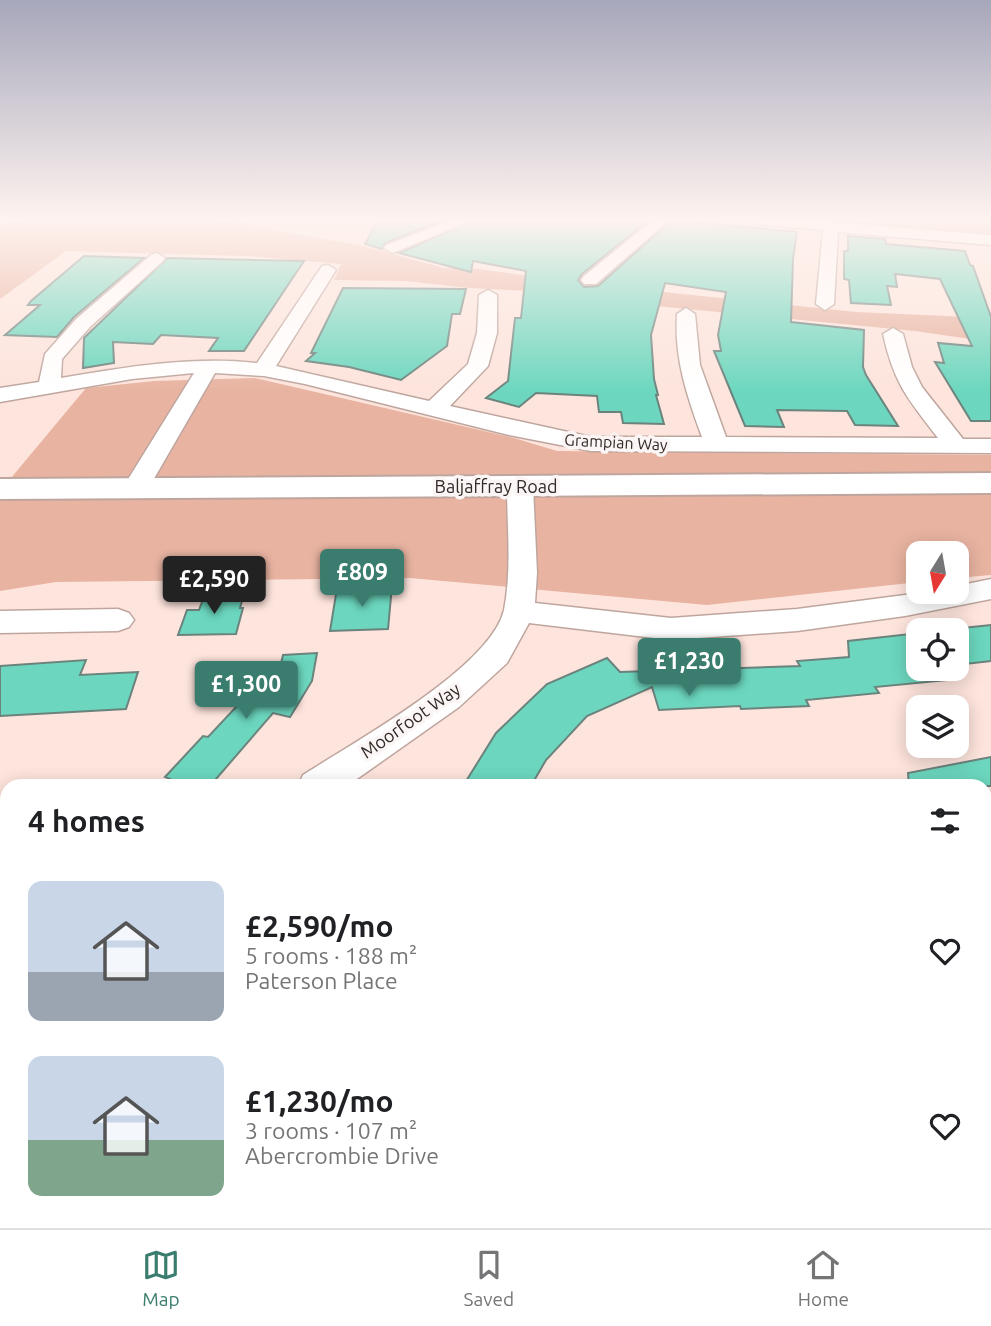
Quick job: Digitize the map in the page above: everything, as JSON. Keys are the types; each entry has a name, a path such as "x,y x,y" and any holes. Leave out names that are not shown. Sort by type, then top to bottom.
{"main road":[{"name":"Baljaffray Road","path":"0,489 991,483"}],"street":[{"path":"49,387 52,358 83,323 135,277"},
{"path":"263,370 323,277"},
{"path":"590,280 593,277"},
{"path":"825,304 827,277"},
{"path":"435,408 478,366 487,334 488,295"},
{"path":"686,314 684,338 694,384 717,446"},
{"path":"893,334 901,368 912,389 956,446"},
{"path":"135,489 208,367"},
{"name":"Grampian Way","path":"0,395 208,367 263,370 435,408 545,437 591,444 991,446"},
{"name":"Moorfoot Way","path":"327,779 447,698 495,655 519,612 522,573 520,486"},
{"path":"519,612 671,629 797,620 905,606 991,589"},
{"path":"0,621 118,620"}],"shaded area":[{"path":"0,277 30,277 0,299"},
{"path":"335,277 542,277 856,312 991,318 991,342 915,331 646,305 573,293 469,288 405,281 334,280"},
{"path":"255,378 514,438 557,451 991,455 991,575 970,577 970,541 906,541 906,583 707,605 410,578 56,582 0,591 0,479 11,478 86,388 154,381"}],"building":[{"path":"59,277 121,277 74,317 57,337 5,335 40,305 28,305"},
{"path":"147,277 293,277 244,351 209,351 218,338 161,335 153,344 113,342 114,363 83,368 84,338"},
{"path":"525,277 580,277 578,280 584,287 598,286 608,277 792,277 791,322 864,330 863,367 898,426 855,425 847,411 777,410 784,427 745,426 714,351 721,351 718,335 726,292 665,283 651,335 656,395 664,424 623,423 621,412 599,412 597,396 536,393 519,407 486,398 508,381 515,318 521,318"},
{"path":"844,277 896,277 897,287 887,286 891,305 851,303 849,280"},
{"path":"925,277 977,277 991,317 991,421 971,421 935,362 944,363 938,343 972,346 940,279"},
{"path":"343,288 466,289 460,314 452,314 447,346 401,380 349,367 306,361 315,353 311,353"},
{"path":"392,586 388,629 330,631 337,588"},
{"path":"205,594 244,594 236,634 178,635 187,610 199,610"},
{"path":"991,625 991,661 969,664 969,627"},
{"path":"906,634 906,681 938,681 875,687 879,693 806,700 809,706 741,709 740,706 659,710 652,687 587,716 546,760 535,779 467,779 496,733 547,684 607,658 620,672 800,666 797,661 849,657 848,641"},
{"path":"317,653 312,681 290,717 273,713 216,779 165,777 203,736 208,737 239,704 238,692 254,686 265,672 278,676 283,655"},
{"path":"86,660 80,675 138,672 126,709 0,716 0,666"},
{"path":"991,757 991,779 908,779 908,773"}]}
